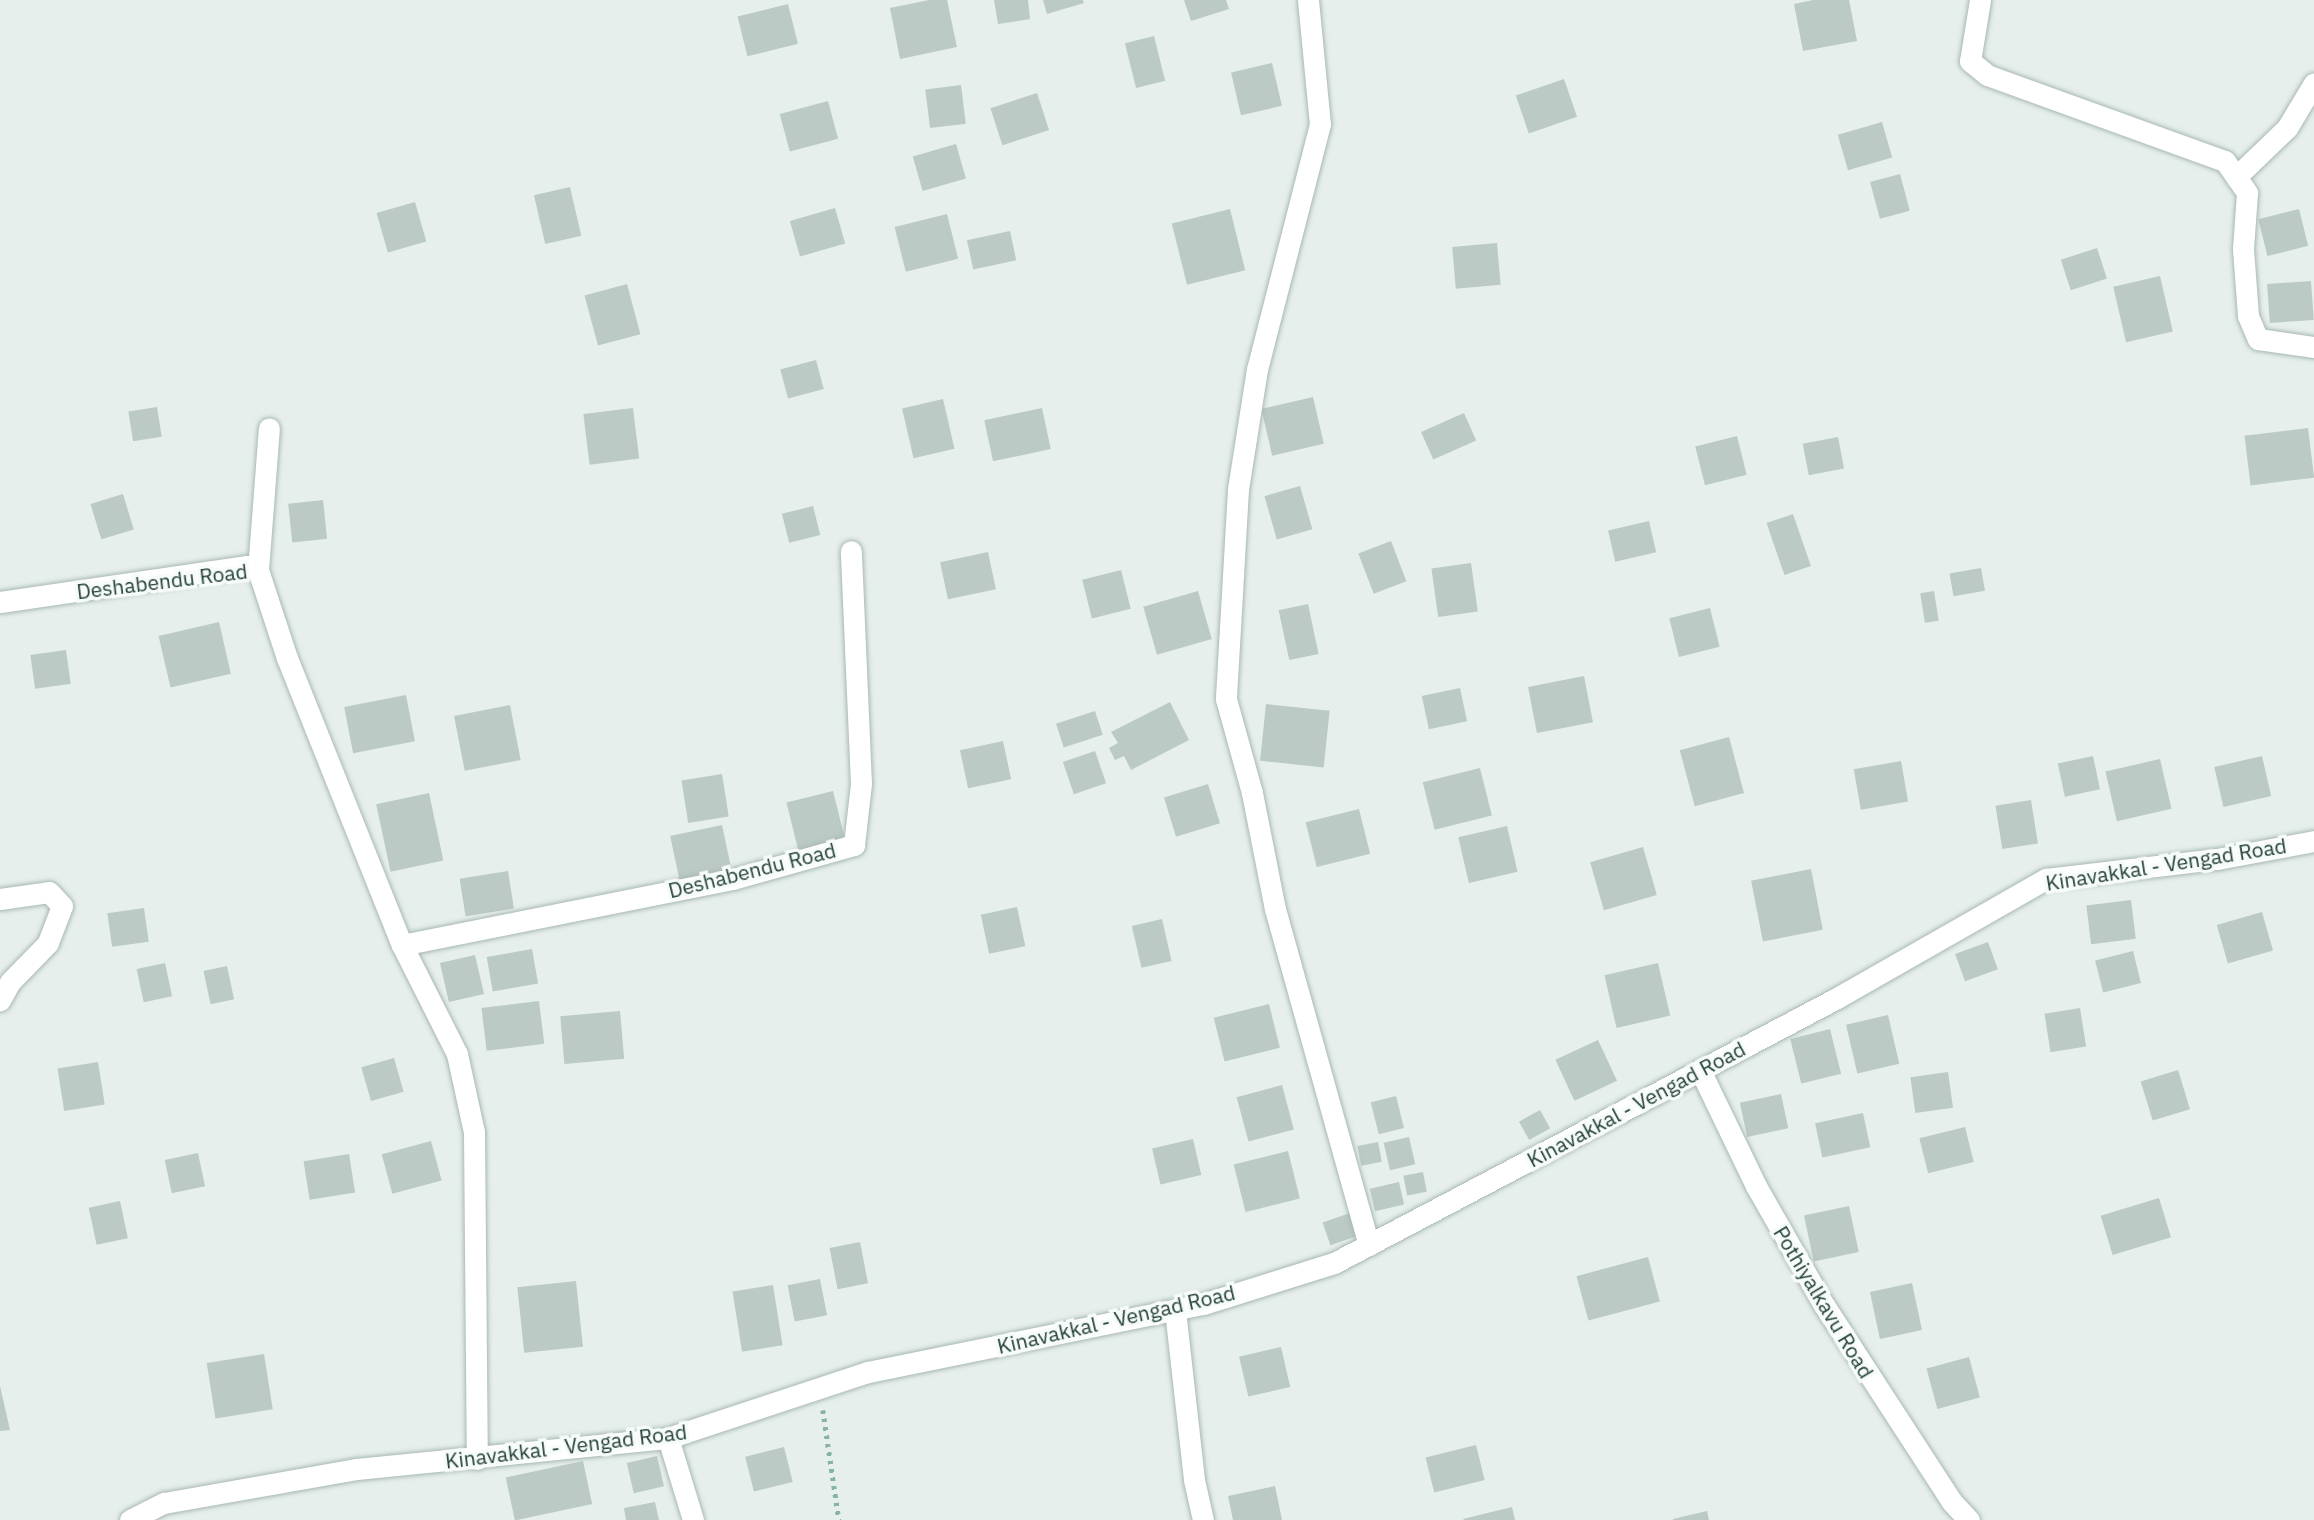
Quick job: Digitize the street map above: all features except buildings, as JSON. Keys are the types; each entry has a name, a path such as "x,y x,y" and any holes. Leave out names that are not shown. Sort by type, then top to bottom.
{"street":[{"path":"1308,0 1320,124 1256,369 1238,489 1226,699 1252,793 1275,909 1368,1245"},
{"path":"1980,0 1970,61 1987,75 2225,161 2247,193 2244,249 2248,316 2258,339 2314,346"},
{"path":"2236,177 2287,128 2314,83"},
{"path":"258,570 269,428"},
{"name":"Deshabendu Road","path":"402,944 733,879 854,845 861,784 851,551"},
{"name":"Deshabendu Road","path":"0,602 247,566 258,570 287,657 402,944 457,1054 474,1132 477,1459"},
{"name":"Kinavakkal - Vengad Road","path":"130,1520 176,1501 357,1469 668,1438 868,1373 1175,1310 1334,1263 1700,1070 2046,879 2217,859 2314,841"},
{"path":"0,900 49,892 62,906 48,943 10,982 0,1000"},
{"name":"Pothiyalkavu Road","path":"1700,1070 1756,1186 1824,1305 1952,1502 1969,1520"},
{"path":"1175,1310 1203,1520"},
{"path":"668,1438 693,1520"}],"path":[{"path":"821,1388 839,1520"}]}
